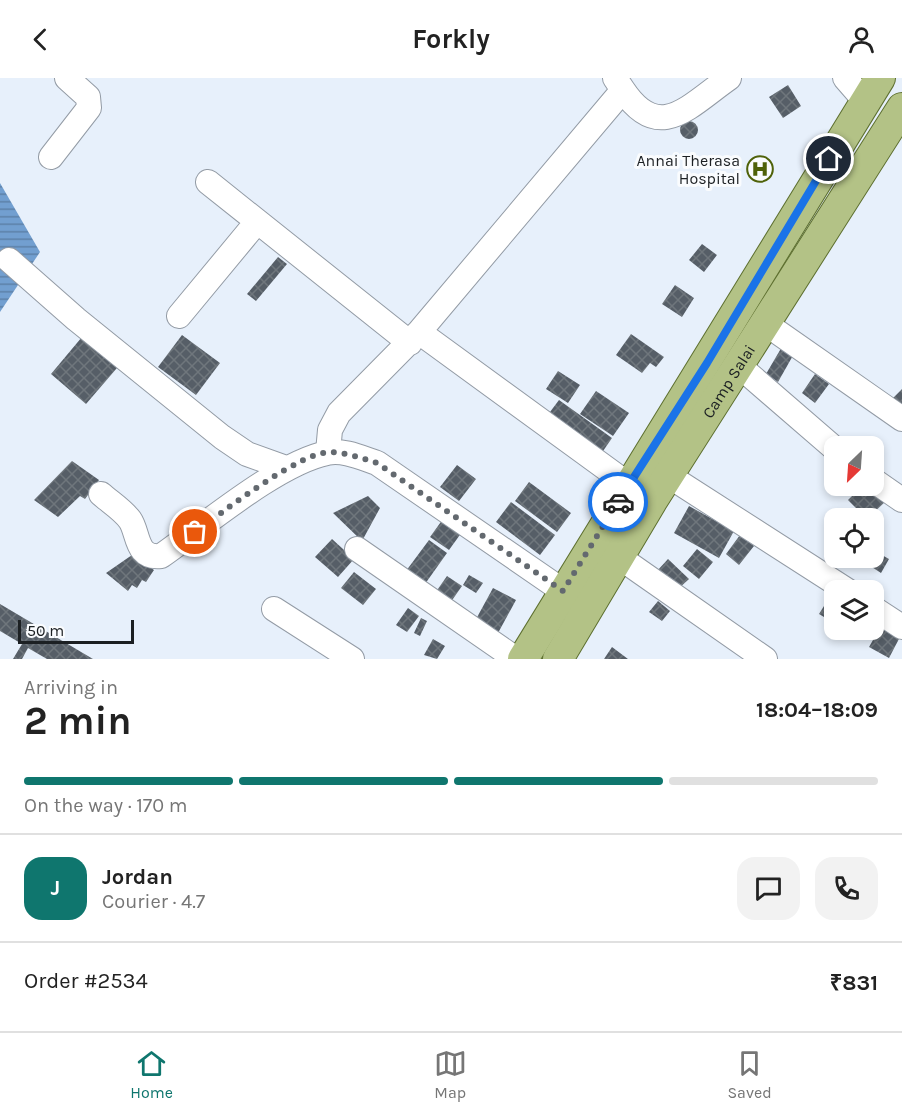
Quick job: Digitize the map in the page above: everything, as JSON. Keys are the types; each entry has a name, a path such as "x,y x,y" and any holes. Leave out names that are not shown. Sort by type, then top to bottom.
{"main road":[{"name":"Camp Salai","path":"523,659 629,484 707,363 872,90"},
{"name":"Camp Salai","path":"558,659 618,557 902,108"}],"street":[{"path":"51,157 88,108 88,97 67,78"},
{"path":"328,452 330,430 339,412 414,338 619,84 635,108 652,118 674,116 729,78"},
{"path":"845,78 872,90"},
{"path":"208,182 256,223 414,338 629,484"},
{"path":"179,316 256,223"},
{"path":"9,260 76,319 222,438 247,454 286,468"},
{"path":"766,324 902,419"},
{"path":"738,365 824,439"},
{"path":"100,494 130,520 135,538 142,548 149,554 161,556 286,468 328,452 352,455 377,463 563,591"},
{"path":"669,476 831,580"},
{"path":"884,488 902,500"},
{"path":"357,549 516,659"},
{"path":"618,557 765,659"},
{"path":"274,609 352,659"},
{"path":"884,615 902,627"}],"water":[{"path":"0,183 40,252 0,312"}],"building":[{"path":"788,85 801,106 783,118 769,97"},
{"path":"689,121 695,124 698,130 695,136 689,139 683,136 680,130 683,124"},
{"path":"702,244 717,255 704,272 689,260"},
{"path":"278,257 287,264 256,301 247,294"},
{"path":"675,285 694,298 682,317 662,304"},
{"path":"87,331 123,361 86,404 51,374"},
{"path":"631,334 664,357 656,367 650,363 642,373 616,355"},
{"path":"182,335 220,363 196,395 158,367"},
{"path":"783,345 795,352 778,382 766,374"},
{"path":"558,371 580,385 568,403 546,389"},
{"path":"815,374 829,384 815,403 802,393"},
{"path":"902,389 902,408 892,399"},
{"path":"596,391 629,413 613,436 580,414"},
{"path":"559,400 612,438 601,454 547,416"},
{"path":"72,461 99,480 85,499 80,496 58,517 34,500"},
{"path":"457,465 476,479 459,501 440,487"},
{"path":"529,482 571,513 557,532 515,501"},
{"path":"368,496 380,508 362,541 333,513"},
{"path":"852,496 883,496 887,500 879,508 856,508 848,500"},
{"path":"511,502 555,535 540,555 496,522"},
{"path":"689,506 734,531 719,558 674,533"},
{"path":"443,519 462,532 449,550 430,537"},
{"path":"740,535 754,546 739,565 726,554"},
{"path":"332,539 354,559 338,577 315,557"},
{"path":"429,540 447,553 425,584 406,571"},
{"path":"697,549 713,562 699,579 683,566"},
{"path":"132,555 154,570 146,582 142,580 137,588 132,585 128,591 106,573"},
{"path":"884,556 889,559 884,568"},
{"path":"668,559 689,579 677,590 657,571"},
{"path":"873,568 884,568 881,573"},
{"path":"354,572 376,589 363,605 341,588"},
{"path":"469,575 483,583 476,593 463,585"},
{"path":"447,576 462,586 448,606 433,596"},
{"path":"493,588 516,600 498,633 475,621"},
{"path":"658,601 670,611 662,621 649,612"},
{"path":"0,604 93,659 47,659 28,648 22,659 13,659 22,644 0,631"},
{"path":"824,606 824,617 819,614"},
{"path":"408,608 419,616 407,632 396,625"},
{"path":"421,618 427,621 420,636 414,633"},
{"path":"884,628 900,637 889,658 869,647 873,640 884,640"},
{"path":"433,639 445,646 437,659 424,655"},
{"path":"612,647 628,659 604,659"}],"way so far":[{"path":"195,532 286,468 328,452 352,455 377,463 563,591 618,502"}],"place":[{"name":"Annai Therasa Hospital","path":"760,169"}],"route":[{"path":"618,502 707,363 829,159"}]}
